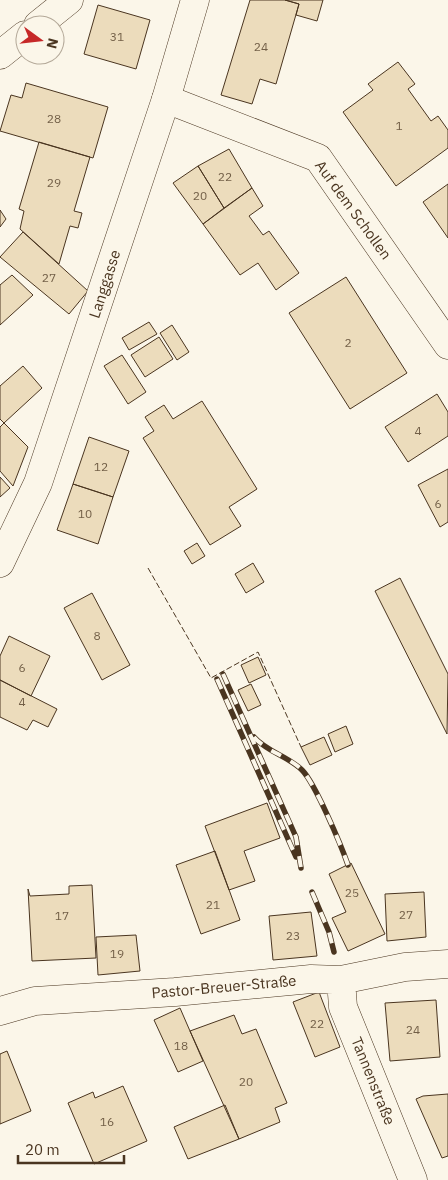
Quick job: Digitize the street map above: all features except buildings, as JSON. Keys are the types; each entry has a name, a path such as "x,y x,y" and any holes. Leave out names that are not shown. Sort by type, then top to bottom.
{"street":[{"path":"50,15 69,0"},
{"name":"Langgasse","path":"0,563 38,483 166,99 195,0"},
{"path":"0,55 15,43"},
{"name":"Auf dem Schollen","path":"166,99 318,158 448,345"},
{"name":"Pastor-Breuer-Straße","path":"0,1011 35,1001 175,992 310,979 341,980 405,967 448,964"},
{"name":"Tannenstraße","path":"341,980 343,1007 413,1180"}],"railway":[{"path":"223,674 296,837 301,868"},
{"path":"217,679 296,857"},
{"path":"254,737 265,747 302,770 314,788 348,865"},
{"path":"312,892 329,932 334,952"}],"fence":[{"path":"148,568 211,678 258,652 301,747"}]}
